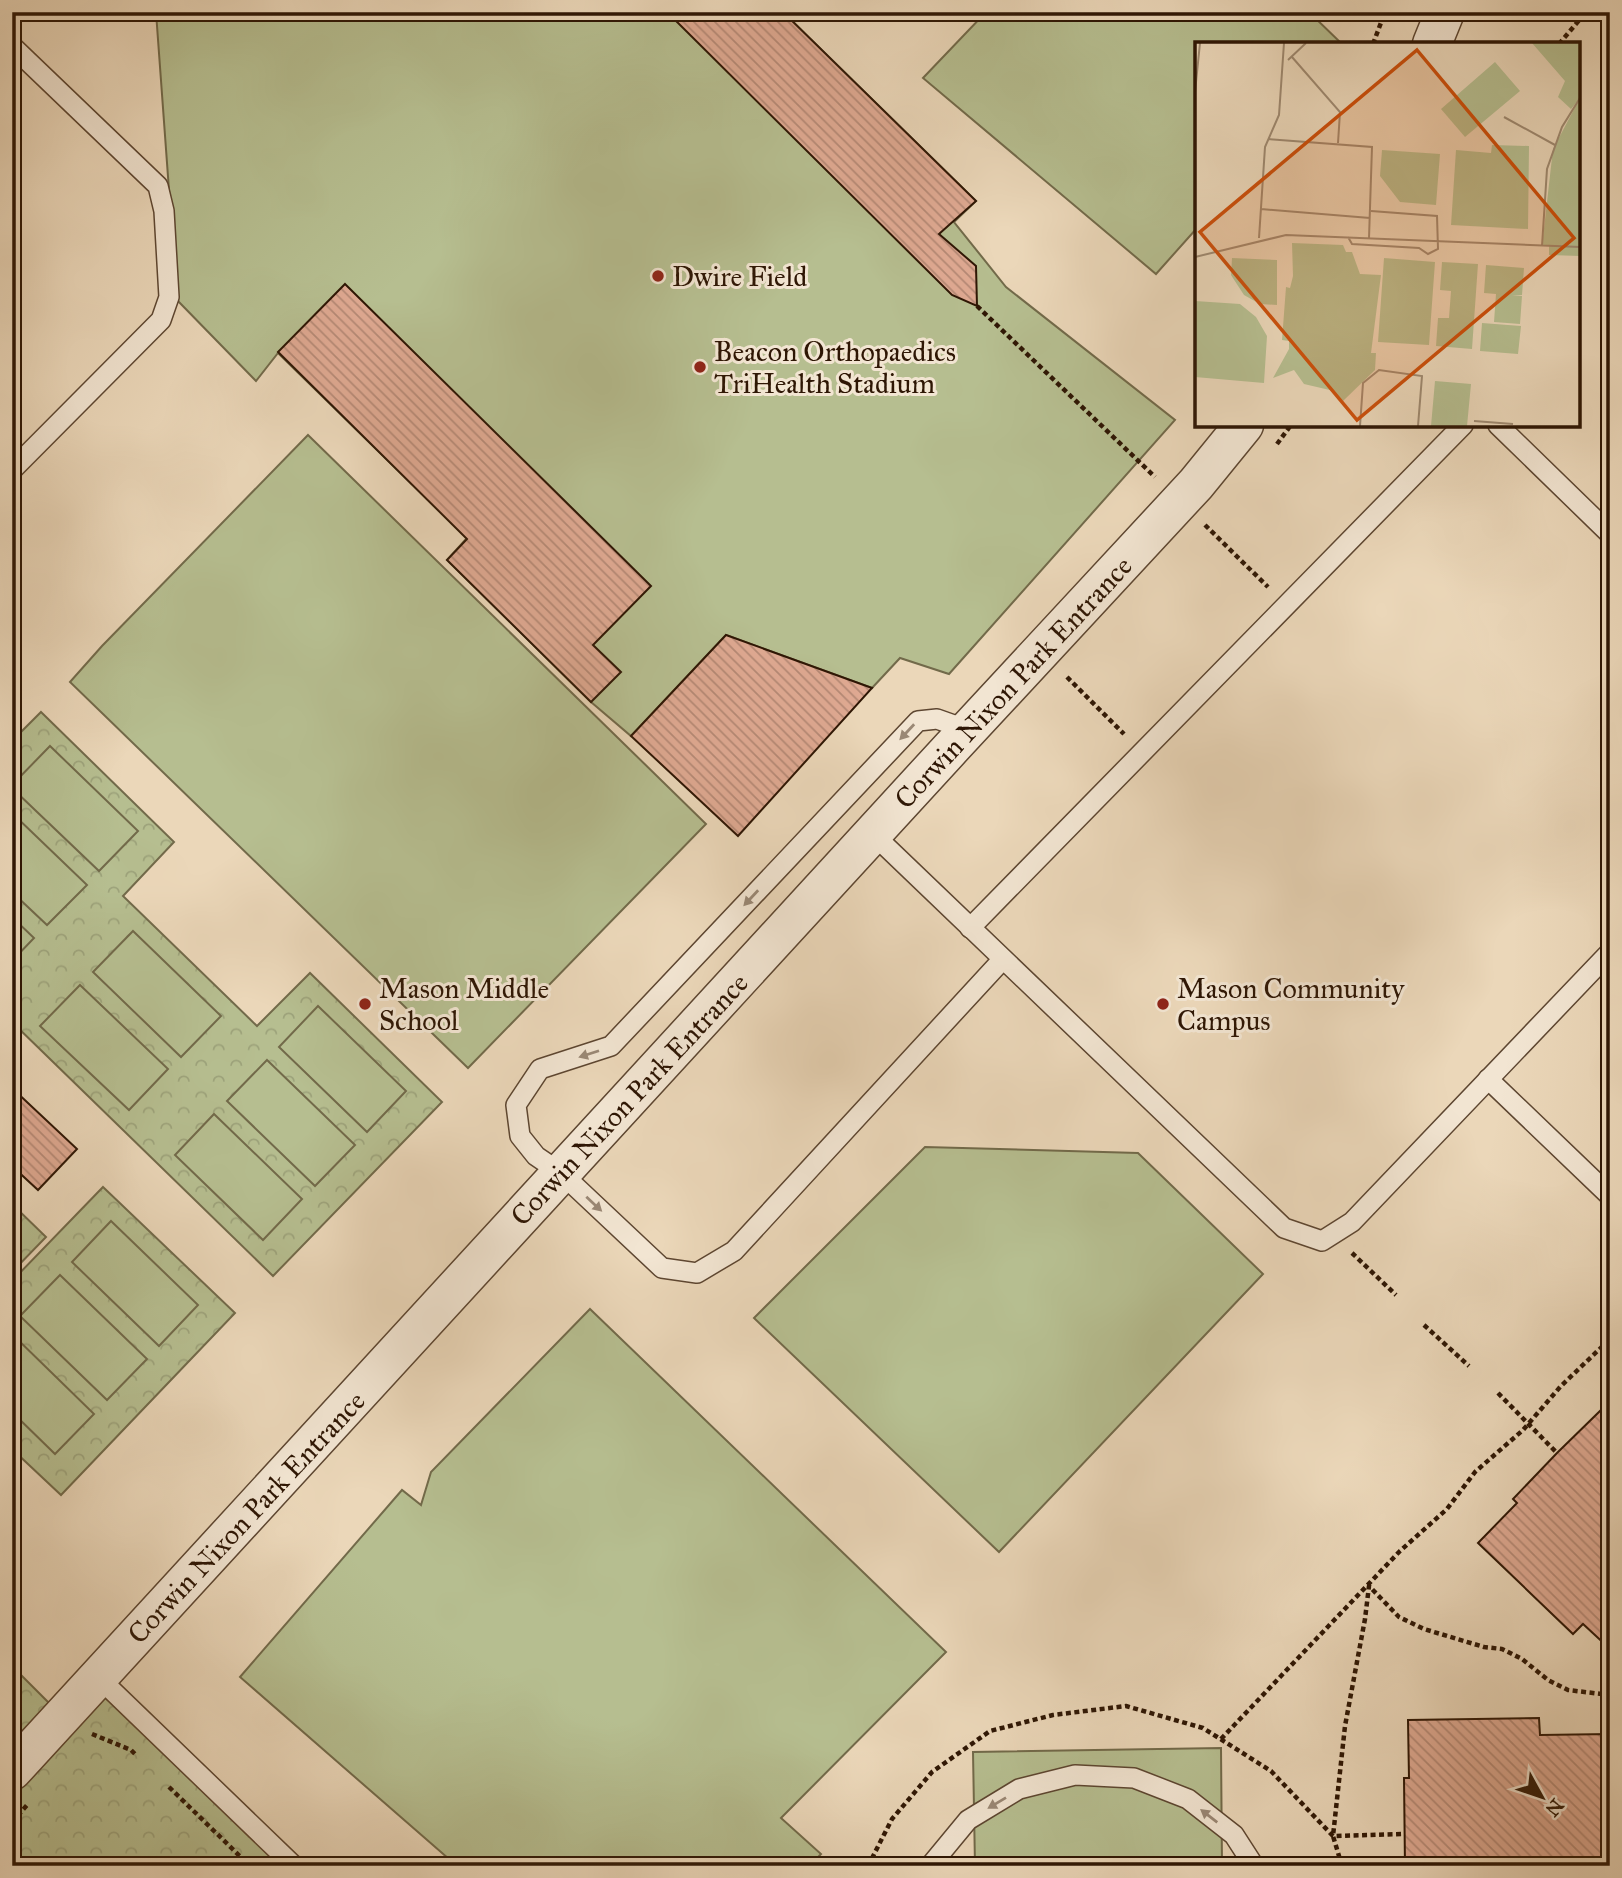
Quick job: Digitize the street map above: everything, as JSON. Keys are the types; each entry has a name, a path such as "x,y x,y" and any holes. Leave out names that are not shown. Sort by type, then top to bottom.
{"street":[{"path":"1433,42 1445,12"},
{"name":"Corwin Nixon Park Entrance","path":"12,1771 1196,484 1242,427"}],"lane":[{"path":"12,46 158,186 164,211 169,297 161,320 12,470"},
{"path":"970,928 1461,427"},
{"path":"1500,427 1610,534"},
{"path":"968,730 937,719 918,721 611,1046 540,1069 516,1105 520,1136 536,1156 561,1173 662,1268 697,1273 734,1251 1003,959"},
{"path":"873,834 1284,1228 1322,1241 1352,1222 1610,952"},
{"path":"1488,1079 1610,1196"},
{"path":"98,1677 294,1866"},
{"path":"930,1866 968,1820 1019,1790 1075,1775 1134,1778 1188,1799 1234,1835 1254,1866"}],"path":[{"path":"1374,42 1385,12"},
{"path":"1561,42 1586,12"},
{"path":"977,306 1157,479"},
{"path":"1196,516 1287,605"},
{"path":"1067,677 1142,752"},
{"path":"1352,1252 1395,1296"},
{"path":"1424,1325 1469,1366"},
{"path":"1221,1739 1400,1551 1447,1509 1475,1472 1528,1424 1561,1386 1610,1339"},
{"path":"1498,1393 1557,1453"},
{"path":"1369,1586 1399,1617 1424,1629 1484,1647 1502,1649 1568,1690 1610,1695"},
{"path":"1342,1866 1333,1836 1345,1726 1369,1586"},
{"path":"91,1734 131,1750 141,1760"},
{"path":"161,1779 250,1866"},
{"path":"1333,1836 1405,1834"}],"green space":[{"name":"Beacon Orthopaedics TriHealth Stadium","path":"156,12 783,12 976,201 954,222 1006,287 1175,420 949,674 900,658 872,688 726,635 631,736 591,702 447,560 467,538 278,353 256,381 177,300"},
{"path":"986,12 1309,12 1340,42 1195,42 1195,230 1156,274 923,78"},
{"path":"308,435 706,824 468,1068 70,682"},
{"path":"41,712 174,842 123,896 257,1026 310,973 442,1102 273,1276 12,1022 12,741"},
{"path":"50,746 138,831 99,871 12,788"},
{"path":"12,813 87,885 47,925 12,892"},
{"path":"12,917 34,938 12,961"},
{"path":"133,931 221,1016 181,1057 93,972"},
{"path":"80,985 168,1069 129,1110 40,1026"},
{"path":"318,1006 406,1091 367,1132 279,1047"},
{"path":"267,1060 355,1145 315,1186 227,1101"},
{"path":"214,1114 302,1199 263,1240 175,1155"},
{"path":"925,1147 1138,1153 1263,1274 999,1552 754,1318"},
{"path":"103,1187 235,1313 61,1495 12,1449 12,1281"},
{"path":"12,1204 46,1237 12,1272"},
{"path":"111,1221 198,1305 159,1346 72,1262"},
{"path":"60,1275 147,1359 107,1400 20,1316"},
{"path":"590,1309 946,1652 781,1818 821,1854 810,1866 457,1866 240,1677 402,1490 421,1505 431,1472"},
{"path":"12,1334 94,1414 55,1454 12,1412"},
{"path":"20,1674 62,1716 98,1677 294,1866 12,1866 12,1683"},
{"path":"1221,1748 1222,1866 975,1866 973,1752"}],"building":[{"path":"667,12 783,12 976,201 939,234 976,266 977,306 952,295"},
{"path":"345,284 651,586 593,645 621,672 591,702 447,560 467,539 278,352"},
{"path":"726,635 872,688 738,836 631,736"},
{"path":"12,1088 77,1149 38,1190 12,1166"},
{"path":"1610,1408 1610,1649 1583,1624 1573,1634 1478,1543 1517,1503 1513,1499 1557,1453 1600,1411 1604,1415"},
{"path":"1539,1718 1540,1735 1610,1734 1610,1866 1405,1866 1404,1778 1409,1778 1408,1720"}],"place":[{"name":"Dwire Field","path":"658,276"},
{"name":"Beacon Orthopaedics TriHealth Stadium","path":"700,367"},
{"name":"Mason Middle School","path":"365,1004"},
{"name":"Mason Community Campus","path":"1163,1004"}]}
